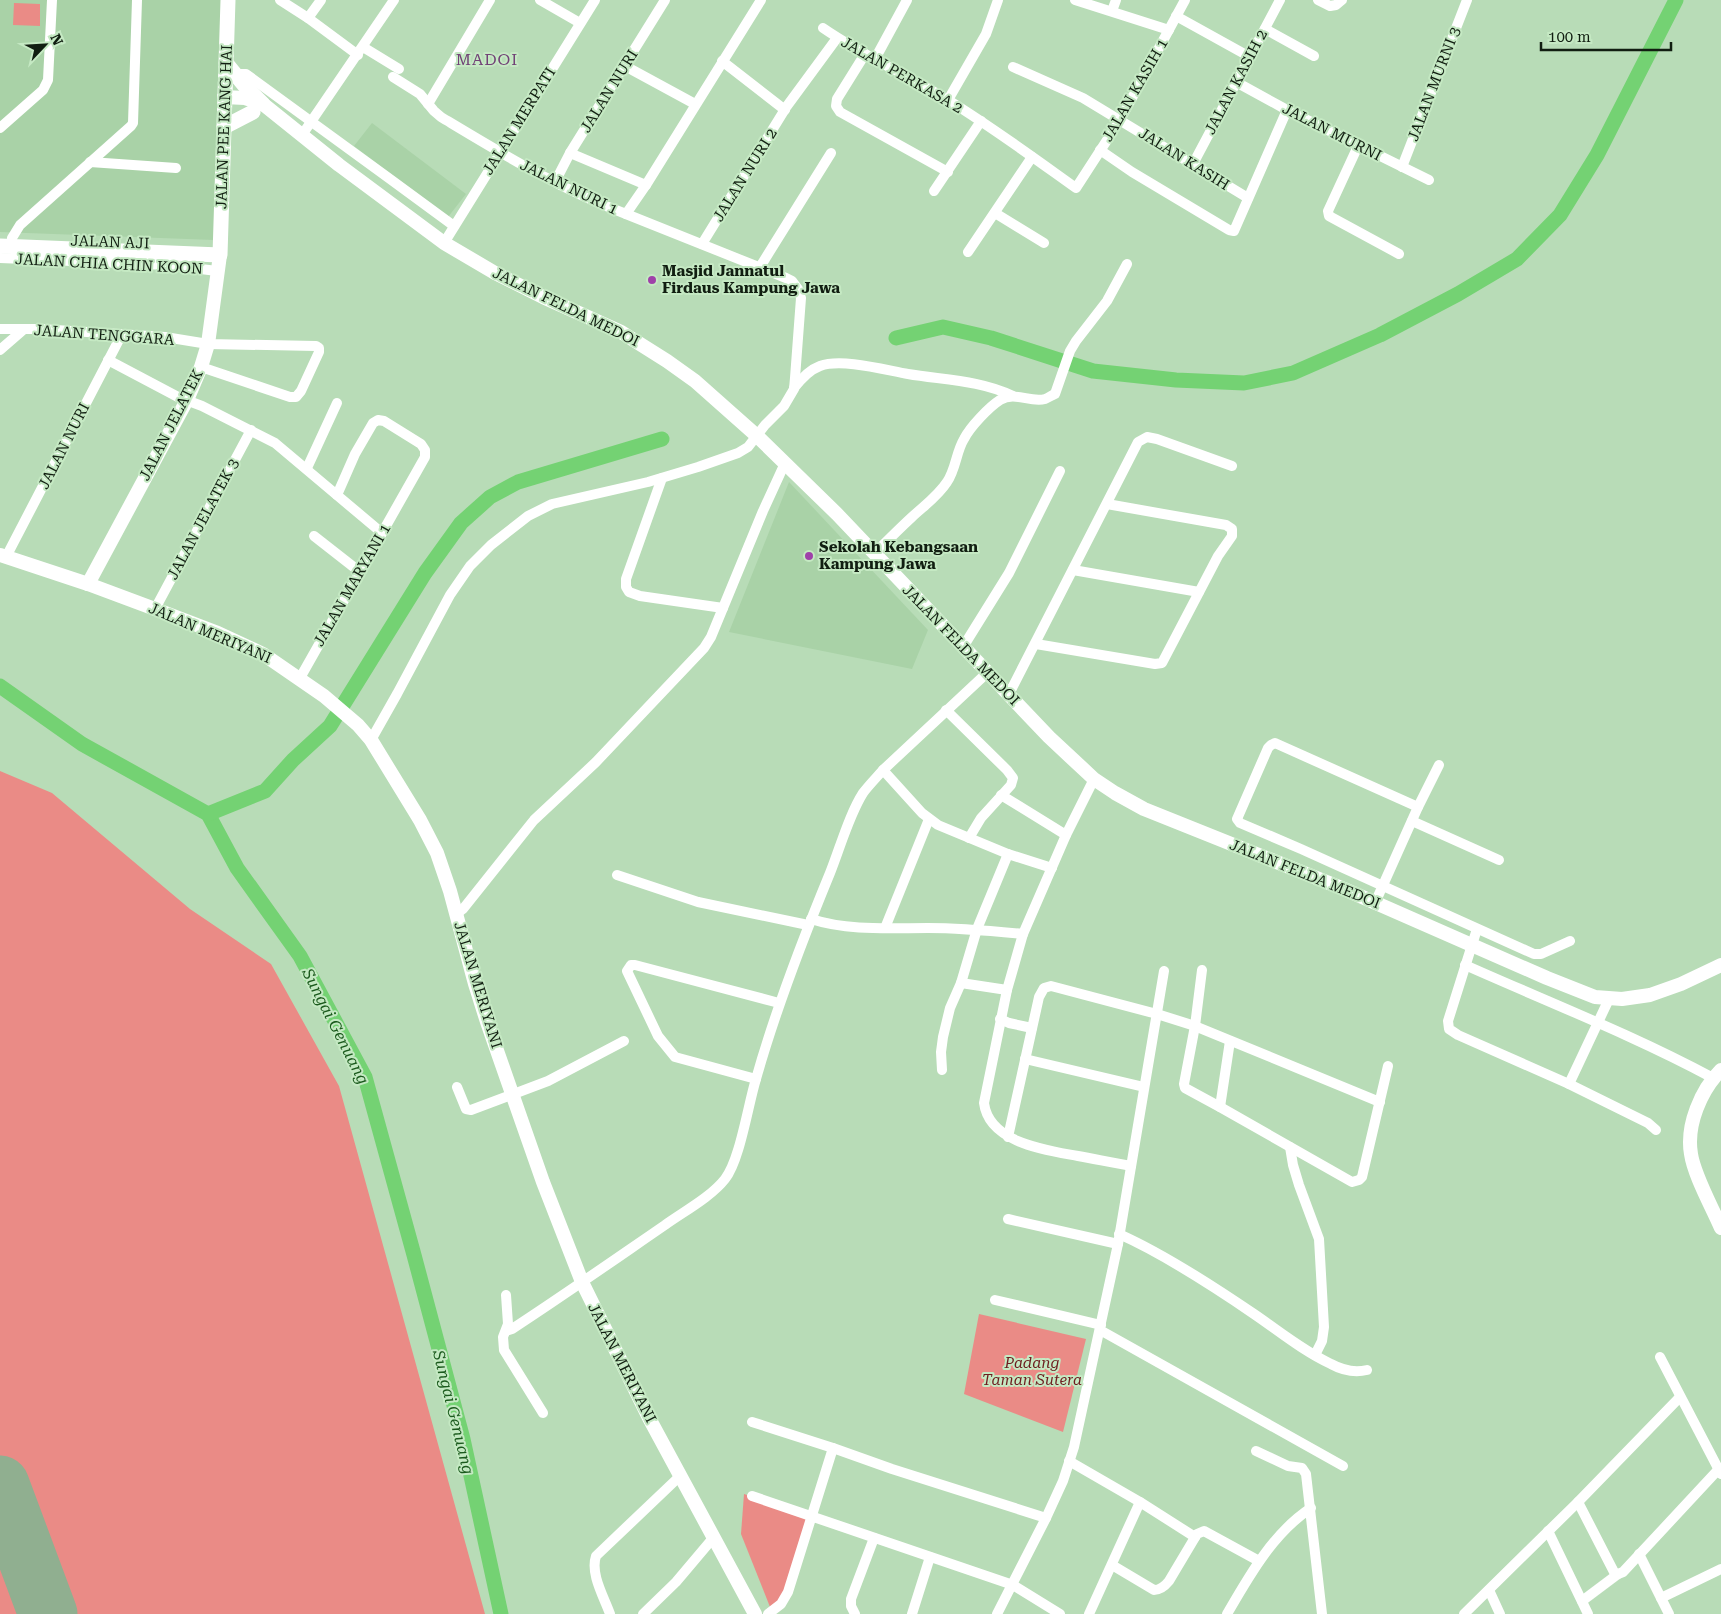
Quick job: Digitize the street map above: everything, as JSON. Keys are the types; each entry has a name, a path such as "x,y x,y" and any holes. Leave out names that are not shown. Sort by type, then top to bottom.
{"main road":[{"name":"JALAN PEE KANG HAI","path":"220,251 224,104 230,69 228,0"},
{"path":"224,127 258,108 230,69"},
{"name":"JALAN AJI","path":"6,242 220,251"},
{"name":"JALAN AJI","path":"6,242 168,259 220,251"}],"street":[{"path":"0,128 43,90 48,80 52,0"},
{"path":"6,242 20,225 133,123 137,0"},
{"name":"JALAN NURI 1","path":"280,0 396,73 442,117 555,182 626,214 761,0"},
{"path":"308,18 321,0"},
{"path":"302,135 394,0"},
{"path":"428,104 490,0"},
{"path":"540,0 580,24"},
{"name":"JALAN MERPATI","path":"444,243 595,0"},
{"name":"JALAN NURI","path":"555,182 570,153 665,0"},
{"path":"907,0 870,57 837,99 836,106 840,112 948,172"},
{"path":"948,100 986,34 998,0"},
{"path":"1075,0 1169,30"},
{"path":"1112,11 1116,0"},
{"name":"JALAN KASIH 1","path":"1076,188 1120,120 1185,0"},
{"name":"JALAN KASIH 2","path":"1192,164 1280,0"},
{"path":"1318,0 1330,6 1336,5 1342,0"},
{"name":"JALAN MURNI 3","path":"1402,167 1467,0"},
{"path":"1176,16 1250,57"},
{"name":"JALAN PERKASA 2","path":"823,28 837,38 948,100 1076,188"},
{"path":"1265,29 1314,56"},
{"name":"JALAN NURI 2","path":"702,244 803,82 837,38"},
{"path":"722,61 786,108"},
{"path":"625,66 695,104"},
{"name":"JALAN KASIH","path":"1012,67 1076,95 1248,198"},
{"path":"230,69 246,74 454,226"},
{"name":"JALAN MURNI","path":"1236,82 1287,110 1429,180"},
{"path":"224,104 258,108"},
{"name":"JALAN FELDA MEDOI","path":"258,108 281,118 444,243 495,273 542,297 621,332 642,344 694,381 757,436 837,514 962,647 1009,694 1031,720 1094,778 1115,793 1144,809 1376,903 1583,994 1609,999 1634,998 1660,993 1721,965"},
{"path":"1100,150 1132,172 1229,230 1234,231 1287,110"},
{"path":"934,191 981,121"},
{"path":"1358,146 1328,211 1329,216 1399,254"},
{"path":"570,153 646,184"},
{"path":"760,266 832,153"},
{"path":"968,252 1032,157"},
{"path":"90,162 176,168"},
{"path":"995,213 1044,243"},
{"path":"626,214 760,266 792,281 798,289 801,298 794,389"},
{"name":"JALAN JELATEK","path":"88,584 187,400 201,367 208,344 220,251"},
{"name":"JALAN CHIA CHIN KOON","path":"0,258 168,259 217,271"},
{"path":"874,554 896,531 934,498 947,482 953,471 963,439 998,401 1012,396 1036,400 1045,399 1055,394 1070,351 1108,301 1127,264"},
{"name":"JALAN TENGGARA","path":"0,329 166,337 208,344 316,346 319,348 319,352 301,391 296,397 290,397 201,367"},
{"path":"0,350 23,330"},
{"name":"JALAN NURI","path":"3,556 122,334"},
{"path":"108,360 275,443 382,533"},
{"path":"371,740 450,595 470,566 491,545 528,516 552,504 662,478 738,453 748,447 764,425 784,406 794,389 809,372 820,366 830,364 873,366 906,374 975,383 998,388 1012,396"},
{"path":"307,468 337,404"},
{"name":"JALAN MARYANI 1","path":"300,678 425,457 425,450 421,444 384,420 378,420 373,423 356,454 337,495"},
{"name":"JALAN JELATEK 3","path":"155,609 251,430"},
{"path":"1009,694 1135,447 1143,438 1157,439 1232,466"},
{"path":"456,914 463,909 534,820 596,762 704,648 785,463"},
{"path":"962,647 1008,573 1060,471"},
{"path":"662,478 626,579 626,587 629,592 640,596 723,608"},
{"path":"1036,644 1155,664 1162,663 1218,556 1233,532 1230,526 1106,504"},
{"path":"314,536 360,572"},
{"name":"JALAN MERIYANI","path":"3,556 88,584 252,648 276,662 324,696 358,724 371,740 420,820 437,853 475,984 540,1174 582,1282 606,1334 755,1614"},
{"path":"1073,570 1199,592"},
{"path":"506,1331 512,1329 582,1282 699,1201 725,1179 736,1154 779,1004 858,802 883,770 988,672"},
{"path":"946,710 1013,778 1013,782 981,818 969,838"},
{"path":"1418,807 1273,743 1268,748 1237,819 1240,824 1537,955 1570,941"},
{"path":"1376,903 1418,807 1439,765"},
{"path":"883,770 929,819 938,825 1008,854 1052,868"},
{"path":"1094,778 1066,835 1023,934 1000,1019 984,1102 990,1120 1008,1136 1020,1142 1045,1150 1131,1166"},
{"path":"1001,795 1066,835"},
{"path":"885,928 929,819"},
{"path":"1412,821 1499,860"},
{"path":"942,1070 941,1052 950,1008 961,983 977,929 1008,854"},
{"path":"616,875 698,902 810,922 848,927 977,929 1023,934"},
{"path":"1477,929 1470,945 1447,1024 1449,1029 1458,1035 1569,1084 1648,1123 1656,1130"},
{"path":"756,1079 674,1057 658,1036 627,971 631,966 635,965 779,1004"},
{"path":"1465,965 1597,1024 1632,1036 1717,1074 1706,1088 1695,1114 1690,1145 1692,1162 1721,1228"},
{"path":"1202,970 1195,1026 1184,1086 1187,1090 1348,1181 1356,1182 1362,1176 1388,1066"},
{"path":"997,1614 1046,1518 1063,1481 1074,1447 1101,1327 1118,1239 1164,971"},
{"path":"961,983 1007,990"},
{"path":"1008,1136 1040,994 1044,988 1051,986 1195,1026 1380,1102"},
{"path":"1569,1084 1609,999"},
{"path":"1000,1019 1032,1028"},
{"path":"457,1087 463,1106 468,1110 548,1081 624,1041"},
{"path":"1220,1107 1230,1041"},
{"path":"1025,1060 1144,1087"},
{"path":"1290,1147 1293,1166 1319,1240 1324,1327 1322,1341 1315,1355"},
{"path":"1008,1219 1118,1239 1143,1246 1206,1284 1315,1355 1344,1370 1359,1372 1367,1370"},
{"path":"506,1295 508,1312 506,1331 502,1343 504,1350 543,1412"},
{"path":"994,1300 1101,1327 1343,1466"},
{"path":"1582,1601 1623,1572 1720,1473 1660,1357"},
{"path":"1464,1614 1578,1502 1680,1397"},
{"path":"752,1422 1046,1518"},
{"path":"768,1614 781,1604 788,1592 833,1448"},
{"path":"1256,1451 1288,1466 1304,1470 1308,1480 1322,1614"},
{"path":"1069,1461 1140,1502 1195,1537"},
{"path":"610,1614 596,1574 594,1564 596,1556 680,1476"},
{"path":"752,1496 1013,1585 1060,1614"},
{"path":"1089,1614 1140,1502"},
{"path":"1578,1502 1614,1572 1618,1574"},
{"path":"1227,1614 1259,1561 1290,1525 1311,1508"},
{"path":"1112,1565 1157,1590 1169,1581 1195,1537 1204,1531 1259,1561"},
{"path":"1548,1532 1588,1614"},
{"path":"643,1614 676,1582 714,1537"},
{"path":"855,1614 851,1606 851,1599 874,1538"},
{"path":"1639,1554 1669,1614"},
{"path":"912,1614 930,1557"},
{"path":"1661,1598 1721,1569"},
{"path":"1490,1590 1500,1614"}],"shaded area":[{"path":"0,0 222,0 214,240 0,232"},
{"path":"372,123 466,194 448,217 354,146"},
{"name":"Sekolah Kebangsaan Kampung Jawa","path":"789,482 928,630 912,669 729,632"}],"green space":[{"path":"14,3 40,4 40,26 13,25"},
{"path":"0,771 52,793 190,909 271,964 339,1086 485,1614 0,1614"},
{"name":"Padang Taman Sutera","path":"979,1314 1086,1339 1063,1432 964,1394"},
{"path":"744,1494 812,1516 788,1592 772,1612 741,1534"}],"waterway":[{"path":"896,338 943,327 991,338 1093,371 1176,380 1244,383 1293,373 1380,335 1458,294 1517,259 1560,215 1597,155 1676,0"},
{"path":"208,814 265,791 293,760 330,726 425,573 461,523 490,497 518,482 662,439"},
{"name":"Sungai Genuang","path":"0,686 82,744 208,814 237,868 300,956 365,1077 463,1439 501,1614"}],"runway":[{"path":"0,1485 48,1614"}],"place":[{"name":"Masjid Jannatul Firdaus Kampung Jawa","path":"652,280"},
{"name":"Sekolah Kebangsaan Kampung Jawa","path":"809,556"}],"district":[{"name":"MADOI","path":"487,59"}]}
